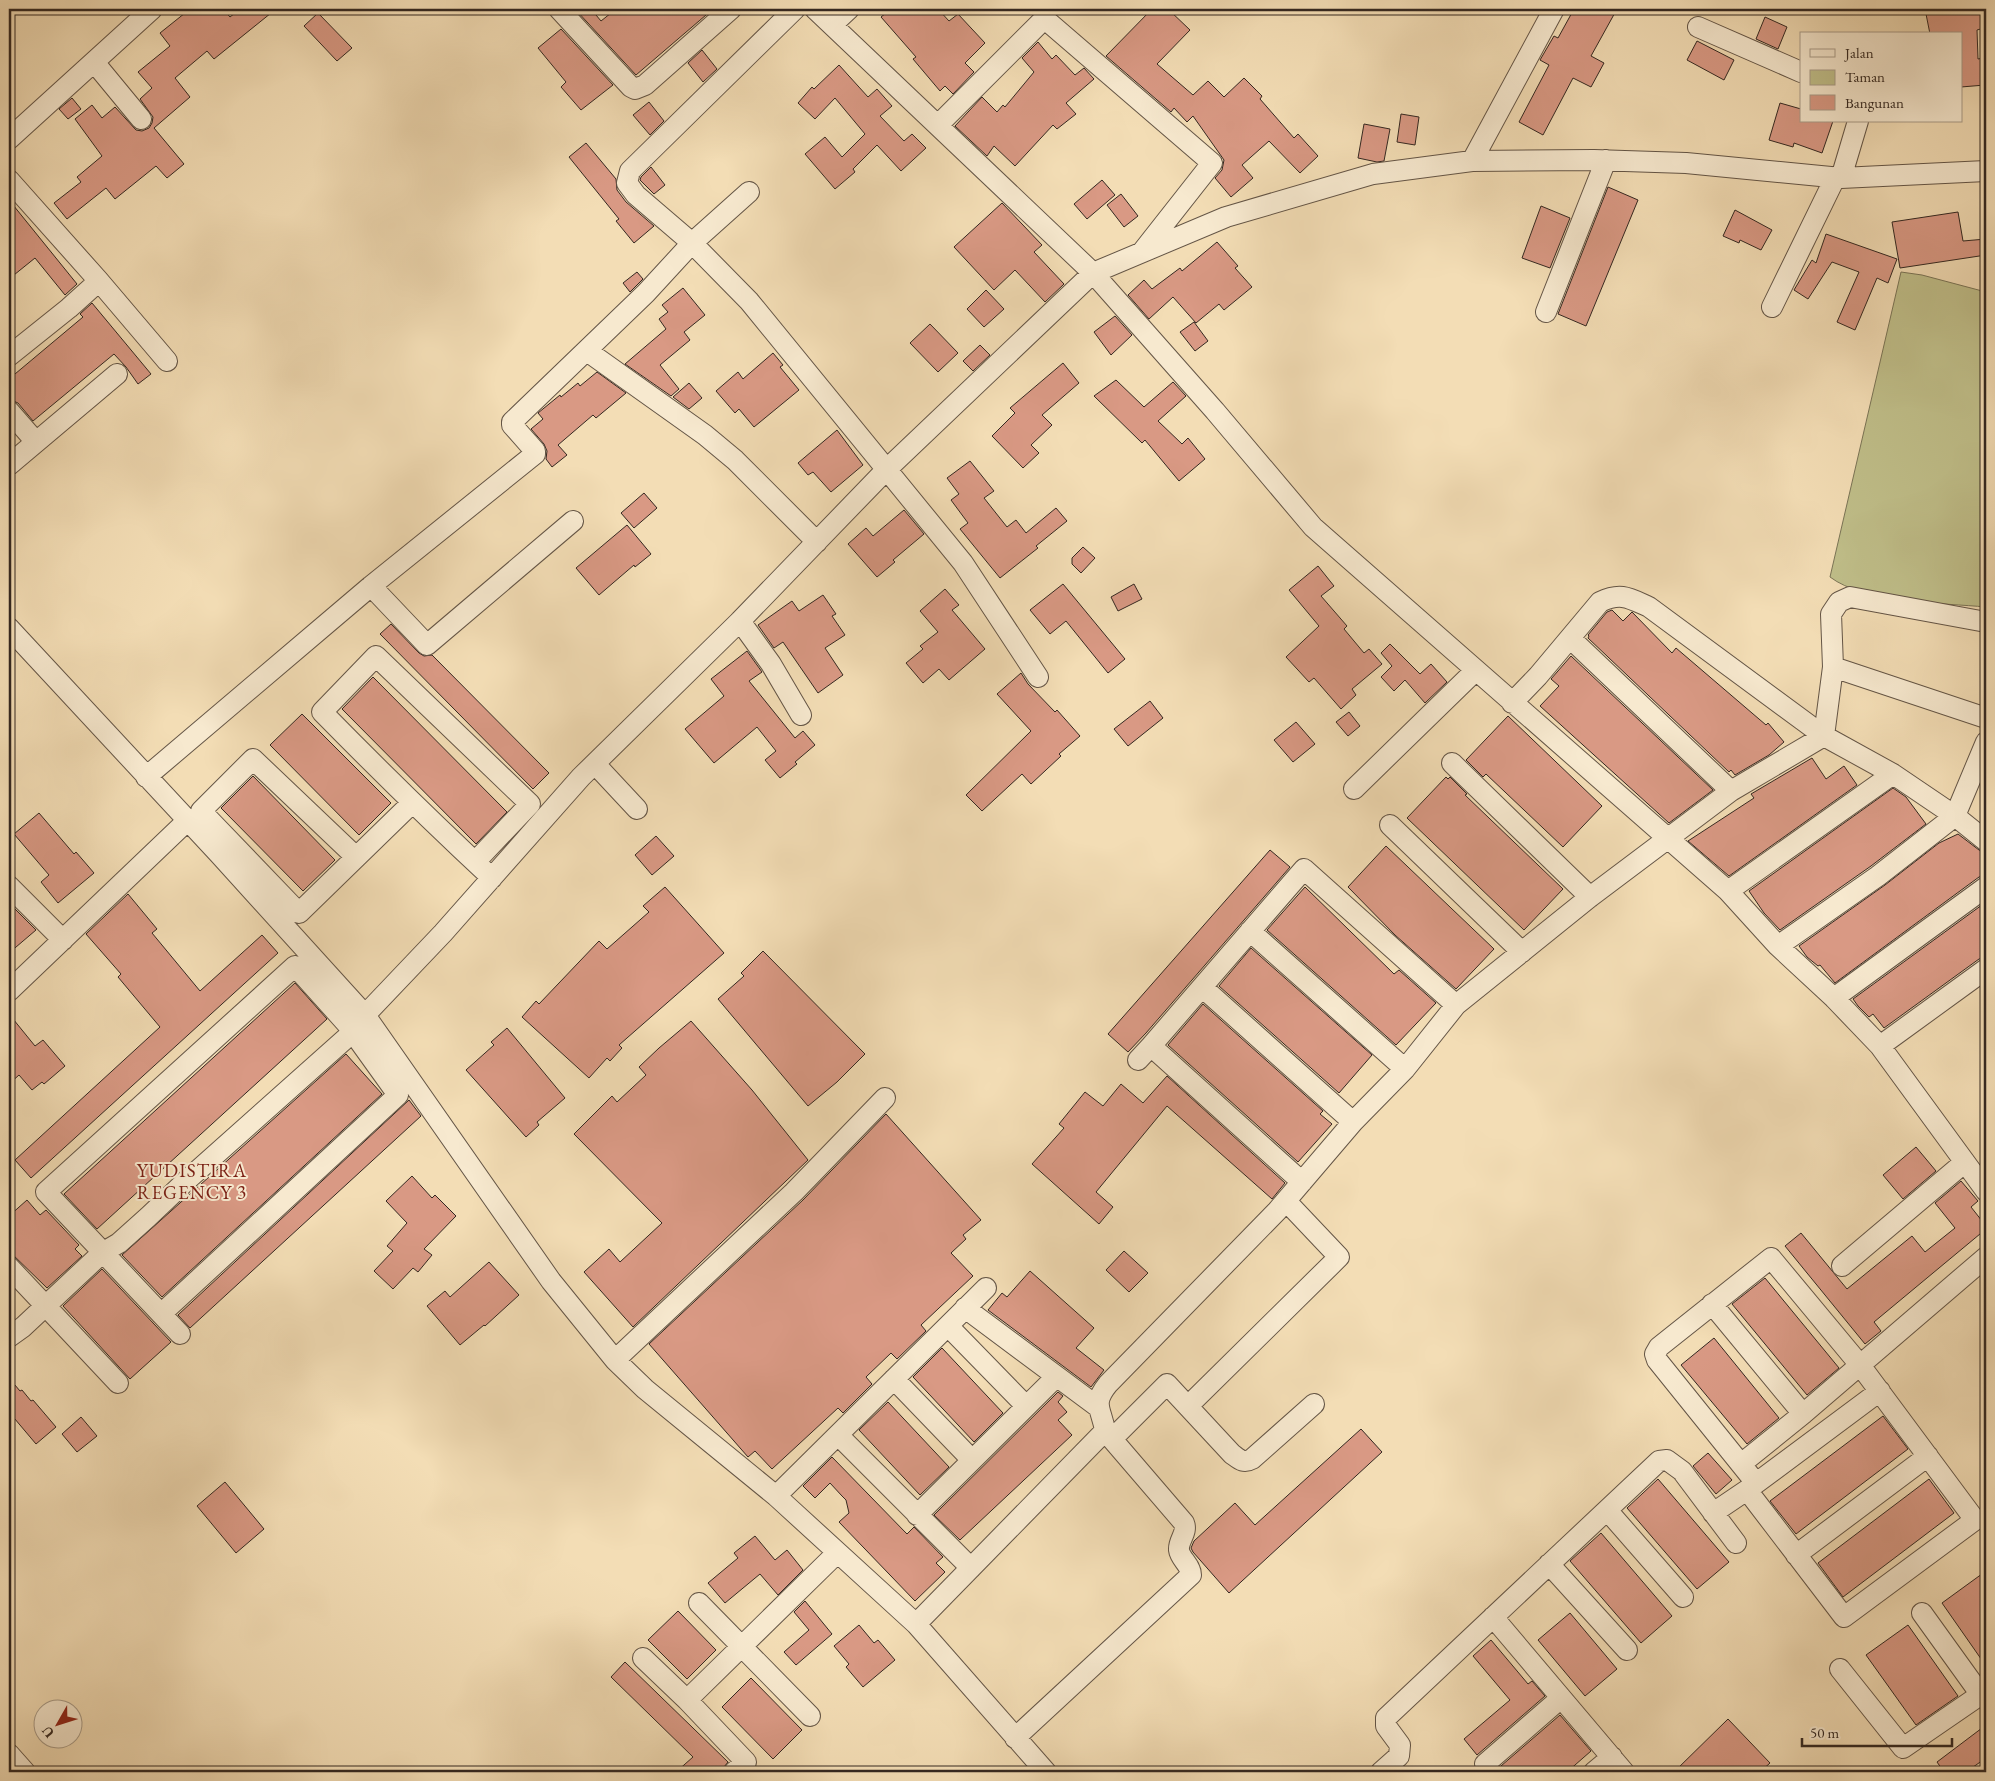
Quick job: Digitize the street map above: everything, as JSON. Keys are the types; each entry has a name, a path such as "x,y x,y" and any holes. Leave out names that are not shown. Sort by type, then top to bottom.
{"street":[{"path":"9,139 152,9"},
{"path":"559,9 631,87 635,89 645,85 731,9"},
{"path":"795,9 630,171 626,178 627,183 636,195 692,243 749,302 964,563 1038,677"},
{"path":"816,9 1093,273 1215,411 1313,527 1475,671 1669,838 1728,892 1778,946 1834,998 1880,1046 1986,1191"},
{"path":"833,24 848,9"},
{"path":"1472,161 1554,9"},
{"path":"938,124 1042,21 1046,20 1212,163 1142,253"},
{"path":"1698,27 1800,72"},
{"path":"94,62 141,119"},
{"path":"1772,307 1838,178 1858,122"},
{"path":"1546,312 1606,160"},
{"path":"9,1336 24,1327 102,1253 119,1244 144,1214 355,1024 443,933 595,764 740,621 886,470 1093,273 1226,217 1374,174 1472,161 1606,160 1686,163 1838,178 1986,171"},
{"path":"9,180 167,361"},
{"path":"146,777 371,586 535,454 535,451 512,425 512,422 672,266 692,243 749,192"},
{"path":"9,356 69,308 99,281"},
{"path":"586,351 705,435 736,460 817,542"},
{"path":"9,465 117,374"},
{"path":"9,410 36,442"},
{"path":"371,586 427,645 573,520"},
{"path":"1512,703 1538,676 1600,602 1614,595 1632,599 1650,607 1824,736 1893,774 1956,816 1986,841"},
{"path":"1824,736 1833,667 1831,614 1839,602 1850,597 1986,622"},
{"path":"740,621 771,664 801,715"},
{"path":"9,628 187,821 355,1024 551,1281 615,1360 645,1389 776,1496 916,1624 1046,1772"},
{"path":"1570,638 1731,791"},
{"path":"475,862 530,804 376,656 322,712 412,803 492,878"},
{"path":"1833,667 1986,718"},
{"path":"1354,789 1475,671"},
{"path":"1098,1407 1103,1390 1108,1384 1286,1201 1353,1122 1405,1068 1456,1005 1590,897 1731,791 1824,736"},
{"path":"1778,946 1878,876 1956,816 1986,742"},
{"path":"356,857 253,758 201,811 299,913 412,803"},
{"path":"1452,763 1590,897"},
{"path":"595,764 637,810"},
{"path":"1728,892 1893,774"},
{"path":"9,991 187,821"},
{"path":"1390,825 1522,952"},
{"path":"1302,1182 1145,1053 1250,931 1304,869 1456,1005"},
{"path":"9,886 63,940"},
{"path":"1834,998 1986,887"},
{"path":"1250,931 1405,1068"},
{"path":"161,1314 398,1095 355,1024 295,966 46,1192 102,1253 180,1334"},
{"path":"1880,1046 1986,969"},
{"path":"1202,988 1353,1122"},
{"path":"615,1360 794,1192 885,1098"},
{"path":"1842,1266 1965,1162"},
{"path":"1188,1406 1339,1257 1286,1201"},
{"path":"1740,1464 1803,1414 1986,1257"},
{"path":"1771,1258 1880,1391 1975,1520 1844,1617 1796,1554 1740,1464 1656,1357 1659,1348 1712,1304 1771,1258"},
{"path":"9,1267 118,1382"},
{"path":"776,1496 986,1288"},
{"path":"1712,1304 1803,1414"},
{"path":"965,1308 1098,1407 1108,1435 1184,1523 1186,1529 1179,1551 1191,1575 1015,1738"},
{"path":"948,1326 1026,1406"},
{"path":"918,1515 1056,1377"},
{"path":"894,1379 972,1460"},
{"path":"916,1624 1108,1435 1167,1384 1232,1454 1243,1462 1252,1459 1314,1404"},
{"path":"1714,1513 1880,1391"},
{"path":"838,1436 971,1568"},
{"path":"1796,1554 1928,1456"},
{"path":"1381,1772 1399,1756 1400,1745 1386,1726 1386,1718 1658,1461 1667,1460 1682,1471 1736,1543"},
{"path":"1607,1510 1683,1597"},
{"path":"687,1700 838,1553"},
{"path":"1549,1564 1627,1650"},
{"path":"699,1603 810,1716"},
{"path":"1840,1669 1903,1748 1983,1693 1922,1613"},
{"path":"1494,1617 1618,1765 1594,1772"},
{"path":"643,1658 687,1700 746,1762 734,1772"},
{"path":"1485,1764 1561,1698"},
{"path":"9,1754 25,1772"}],"green space":[{"path":"1901,272 1922,275 1986,292 1986,607 1927,603 1883,597 1845,586 1830,577"}],"building":[{"path":"190,9 223,9 230,17 240,9 276,9 214,59 207,51 175,78 190,97 154,128 184,164 167,178 156,166 115,199 106,188 67,219 54,203 81,182 77,177 102,156 75,119 92,105 102,118 115,107 136,130 142,131 149,128 153,117 140,99 152,88 138,72 170,46 160,33"},
{"path":"575,9 591,9 601,21 616,9 713,9 636,75"},
{"path":"891,9 938,9 949,21 958,14 985,43 965,63 974,72 953,94 945,86 940,91 913,59 916,57 881,17"},
{"path":"1152,9 1168,9 1190,30 1157,64 1193,95 1208,81 1224,97 1244,78 1262,96 1260,99 1294,138 1298,134 1318,156 1300,173 1269,141 1242,165 1253,178 1231,197 1215,178 1222,170 1224,160 1193,116 1187,122 1174,108 1171,112 1106,56"},
{"path":"1574,9 1617,9 1591,56 1604,63 1591,87 1573,78 1543,135 1519,122 1549,65 1540,60 1554,36 1558,38"},
{"path":"1925,9 1979,9 1984,28 1977,30 1978,59 1983,58 1985,85 1962,87 1962,32 1930,32"},
{"path":"318,13 352,48 337,61 304,26"},
{"path":"1765,17 1787,27 1778,49 1756,39"},
{"path":"561,29 613,85 581,110 561,87 566,82 538,48"},
{"path":"1697,41 1734,60 1724,80 1687,60"},
{"path":"1038,42 1052,59 1056,55 1075,75 1084,68 1094,79 1066,103 1076,114 1057,129 1053,125 1015,166 994,146 987,156 955,126 982,97 997,112 1003,105 1005,107 1034,72 1022,58"},
{"path":"702,50 717,69 703,82 688,63"},
{"path":"839,65 868,97 877,89 892,106 880,116 904,141 912,134 926,148 901,171 877,145 853,169 855,172 835,189 805,154 825,137 842,157 865,134 835,98 815,119 798,103 812,87 814,89"},
{"path":"72,98 81,109 68,119 59,109"},
{"path":"649,102 664,121 650,135 633,115"},
{"path":"1780,103 1800,109 1800,122 1833,122 1822,153 1794,143 1793,147 1769,140"},
{"path":"1401,114 1419,117 1415,145 1397,142"},
{"path":"1364,124 1390,129 1384,161 1377,162 1358,158"},
{"path":"586,143 616,179 617,190 626,202 654,226 634,243 616,221 619,219 569,157"},
{"path":"651,167 665,185 654,194 640,180"},
{"path":"1102,180 1115,195 1087,219 1074,204"},
{"path":"1608,187 1638,200 1586,326 1558,314"},
{"path":"1121,194 1138,216 1124,227 1107,205"},
{"path":"9,200 77,284 65,295 35,258 9,279"},
{"path":"1002,203 1042,245 1034,252 1064,284 1045,302 1015,270 994,290 954,247"},
{"path":"1541,206 1570,218 1550,268 1522,258"},
{"path":"1735,210 1772,230 1761,250 1740,240 1739,243 1723,236"},
{"path":"1958,212 1963,241 1986,239 1986,255 1900,268 1892,222"},
{"path":"1826,234 1897,259 1888,283 1877,278 1855,330 1837,322 1859,272 1832,262 1808,299 1794,290 1812,260 1816,263"},
{"path":"1217,242 1238,266 1235,268 1252,287 1224,310 1219,304 1196,323 1173,297 1149,319 1128,295 1144,280 1152,289 1180,268 1182,271"},
{"path":"637,272 643,279 630,292 623,283"},
{"path":"683,288 705,315 684,332 690,340 660,365 679,389 671,396 625,364 666,329 659,319 668,312 662,305"},
{"path":"986,290 1004,309 984,327 967,309"},
{"path":"92,303 151,374 138,384 114,354 33,421 18,403 9,399 9,379 83,317 80,314"},
{"path":"1115,316 1132,335 1111,355 1094,332"},
{"path":"1194,322 1208,341 1195,351 1180,332"},
{"path":"930,324 958,353 938,372 910,343"},
{"path":"980,345 990,355 973,371 963,361"},
{"path":"773,353 783,365 780,367 799,390 754,427 739,409 735,413 716,391 738,372 743,379"},
{"path":"1063,363 1079,383 1042,415 1052,425 1031,445 1039,453 1023,468 992,436 1015,413 1010,408"},
{"path":"597,372 626,393 596,418 593,415 558,445 567,455 552,467 546,459 547,451 544,444 531,429 543,419 538,413 560,395 561,397 578,383 580,386"},
{"path":"1116,380 1144,407 1173,382 1186,396 1158,421 1182,444 1188,438 1205,459 1179,481 1145,440 1142,443 1094,396"},
{"path":"689,383 702,398 689,409 673,397"},
{"path":"837,430 863,465 831,492 813,472 808,475 798,463"},
{"path":"970,461 994,491 984,498 1007,527 1016,520 1026,533 1056,508 1067,521 1036,546 1038,548 1000,578 960,529 968,523 951,500 959,494 947,478"},
{"path":"644,493 657,508 634,528 621,513"},
{"path":"904,510 924,534 893,560 895,562 877,577 848,544 866,528 873,536"},
{"path":"627,525 651,554 635,567 634,565 599,595 576,568"},
{"path":"1083,547 1095,558 1081,573 1072,564 1072,558"},
{"path":"1318,566 1334,586 1321,596 1347,626 1344,629 1364,653 1369,649 1382,664 1352,689 1356,695 1341,709 1314,678 1309,682 1286,657 1319,626 1289,590"},
{"path":"1063,584 1125,659 1108,673 1066,621 1050,634 1030,610"},
{"path":"1134,584 1142,599 1118,611 1111,597"},
{"path":"945,589 959,605 952,610 985,649 949,680 939,669 923,683 906,663 923,649 920,646 938,632 920,611"},
{"path":"823,595 836,614 832,616 845,635 825,648 843,675 818,693 783,642 774,648 758,625 792,601 799,611"},
{"path":"1612,610 1623,621 1632,612 1672,653 1676,648 1766,725 1768,723 1784,742 1769,755 1735,775 1731,770 1729,772 1588,638 1588,635 1607,612"},
{"path":"391,624 419,653 424,656 432,655 549,773 533,789 380,634"},
{"path":"1390,644 1420,674 1431,664 1447,682 1425,703 1405,680 1394,691 1381,677 1392,666 1381,653"},
{"path":"747,651 762,672 749,681 795,738 803,731 815,745 780,778 765,760 776,751 757,727 714,763 685,729 724,696 711,679"},
{"path":"1571,656 1713,790 1669,823 1540,706 1559,686 1551,679"},
{"path":"1021,673 1028,684 1055,712 1057,710 1080,736 1059,754 1061,756 1031,784 1022,774 982,811 966,795 1031,731 997,694"},
{"path":"373,677 507,812 476,844 342,709"},
{"path":"1150,701 1163,718 1128,746 1114,729"},
{"path":"1349,712 1360,726 1348,736 1336,722"},
{"path":"302,714 391,803 359,835 270,745"},
{"path":"1508,716 1602,806 1563,847 1486,774 1483,777 1466,760"},
{"path":"1296,722 1315,744 1293,762 1274,740"},
{"path":"1812,758 1826,779 1844,766 1857,785 1729,876 1688,841 1754,798 1751,794"},
{"path":"253,776 335,860 303,891 221,808"},
{"path":"1446,777 1448,779 1450,777 1467,794 1465,795 1563,889 1524,930 1407,818"},
{"path":"1893,788 1906,797 1926,824 1871,866 1780,930 1764,913 1749,891"},
{"path":"39,813 74,854 76,852 94,873 58,903 41,882 49,875 14,834"},
{"path":"1958,834 1986,853 1986,875 1979,877 1835,983 1820,965 1818,966 1807,957 1799,946 1885,885 1939,843"},
{"path":"656,836 674,856 652,875 635,855"},
{"path":"1386,846 1494,949 1456,989 1395,935 1348,887"},
{"path":"1270,850 1290,867 1128,1052 1108,1034"},
{"path":"665,887 724,953 619,1045 622,1048 610,1061 607,1058 589,1078 522,1017 536,1001 539,1004 599,941 607,949 649,912 643,906"},
{"path":"1305,887 1394,974 1399,970 1436,1003 1396,1045 1267,930"},
{"path":"128,894 157,929 152,933 200,991 262,935 278,953 31,1178 15,1160 160,1027 118,977 121,974 86,934"},
{"path":"1986,902 1986,957 1979,959 1884,1028 1873,1014 1869,1017 1858,1006 1853,999"},
{"path":"9,903 36,930 9,953"},
{"path":"1251,948 1372,1055 1339,1093 1219,986"},
{"path":"763,951 865,1054 837,1082 808,1106 718,999 744,976 741,973"},
{"path":"295,983 327,1019 97,1229 64,1194"},
{"path":"1203,1004 1323,1111 1320,1114 1332,1124 1298,1162 1168,1045"},
{"path":"9,1014 35,1046 43,1040 65,1066 44,1084 42,1082 32,1090 19,1075 9,1084"},
{"path":"691,1021 752,1090 808,1160 633,1327 584,1272 609,1249 620,1262 662,1223 574,1134 612,1096 617,1102 646,1075 639,1067"},
{"path":"507,1028 565,1098 537,1122 539,1125 526,1137 466,1070 494,1045 491,1042"},
{"path":"346,1054 382,1094 162,1297 122,1255"},
{"path":"1167,1076 1285,1183 1272,1199 1167,1106 1096,1192 1113,1207 1099,1224 1032,1164 1064,1128 1059,1124 1085,1092 1103,1106 1121,1084 1143,1103"},
{"path":"409,1100 421,1116 190,1328 178,1315"},
{"path":"886,1114 981,1220 963,1235 966,1239 951,1253 973,1276 921,1325 926,1331 897,1359 891,1353 866,1377 872,1384 843,1413 838,1408 772,1469 755,1451 748,1457 649,1344 803,1200"},
{"path":"1916,1147 1936,1171 1903,1199 1883,1175"},
{"path":"412,1176 432,1198 435,1195 456,1216 424,1249 432,1255 418,1272 413,1268 393,1289 374,1271 393,1251 387,1246 407,1223 386,1201"},
{"path":"1961,1181 1978,1201 1971,1207 1986,1226 1986,1229 1874,1322 1881,1331 1865,1344 1785,1246 1801,1233 1847,1289 1912,1236 1925,1252 1955,1228 1935,1203"},
{"path":"27,1200 40,1215 46,1210 79,1245 75,1249 82,1256 47,1288 9,1251 9,1216"},
{"path":"1124,1251 1148,1273 1129,1292 1106,1270"},
{"path":"489,1262 519,1295 485,1326 460,1345 427,1306 445,1291 450,1297"},
{"path":"102,1269 171,1342 130,1379 63,1306"},
{"path":"1030,1271 1094,1328 1076,1348 1104,1370 1091,1387 988,1310 1002,1293 1007,1297"},
{"path":"1765,1278 1839,1368 1807,1395 1732,1304"},
{"path":"1714,1338 1779,1418 1747,1444 1681,1365"},
{"path":"942,1348 1003,1413 974,1442 913,1377"},
{"path":"9,1378 20,1391 22,1390 31,1401 33,1400 56,1427 36,1444 9,1412"},
{"path":"1058,1392 1063,1396 1058,1402 1067,1412 1058,1420 1072,1435 960,1540 934,1515"},
{"path":"888,1402 949,1467 920,1495 859,1430"},
{"path":"1883,1416 1908,1449 1796,1534 1770,1501"},
{"path":"81,1417 97,1436 77,1452 62,1434"},
{"path":"1361,1429 1382,1452 1229,1593 1193,1552 1191,1548 1194,1541 1235,1503 1255,1525"},
{"path":"1708,1453 1732,1480 1716,1494 1693,1466"},
{"path":"832,1457 907,1534 914,1527 943,1557 936,1563 945,1572 915,1601 839,1522 849,1513 846,1500 830,1483 815,1498 803,1486"},
{"path":"1658,1479 1729,1562 1697,1589 1627,1508"},
{"path":"1929,1479 1954,1513 1843,1597 1818,1563"},
{"path":"225,1482 264,1529 236,1553 197,1506"},
{"path":"1601,1533 1672,1616 1641,1643 1570,1561"},
{"path":"755,1536 775,1560 787,1550 803,1570 778,1595 760,1574 725,1603 708,1583 738,1558 734,1553"},
{"path":"1986,1571 1986,1666 1942,1603"},
{"path":"805,1601 832,1634 796,1665 784,1652 809,1630 794,1612"},
{"path":"678,1611 716,1650 687,1679 648,1640"},
{"path":"1570,1613 1617,1669 1585,1696 1538,1640"},
{"path":"859,1625 874,1643 878,1640 895,1660 863,1687 846,1667 849,1664 834,1646"},
{"path":"1908,1625 1958,1696 1916,1725 1866,1655"},
{"path":"1491,1640 1528,1684 1532,1681 1545,1696 1477,1755 1464,1739 1510,1700 1473,1656"},
{"path":"625,1662 728,1762 720,1772 676,1772 693,1757 611,1677"},
{"path":"751,1678 802,1730 773,1759 722,1707"},
{"path":"1560,1715 1591,1751 1567,1772 1494,1772"},
{"path":"1728,1719 1770,1763 1760,1772 1674,1772"},
{"path":"1986,1725 1986,1758 1966,1772 1944,1772 1937,1762"}],"district":[{"name":"YUDISTIRA REGENCY 3","path":"192,1181"}]}
